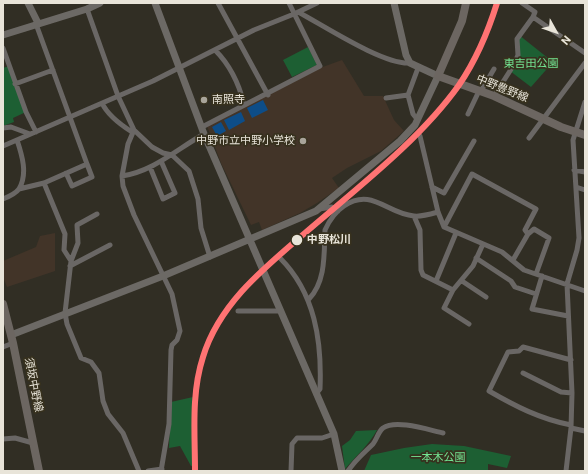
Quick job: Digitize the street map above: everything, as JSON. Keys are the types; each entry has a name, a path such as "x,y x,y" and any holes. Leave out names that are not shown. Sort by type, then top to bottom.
{"main road":[{"path":"438,76 462,21 466,3"},
{"name":"中野豊野線","path":"438,76 494,96 542,118 585,135"},
{"name":"須坂中野線","path":"3,304 12,339 39,471"}],"street":[{"path":"28,3 37,23 69,117 92,177 72,186 66,173"},
{"path":"3,35 37,23 87,9 100,3"},
{"path":"155,3 181,67 190,97 203,130 279,311 334,434 342,471"},
{"path":"218,3 239,38 267,94"},
{"path":"122,176 133,175 172,155 203,130 244,104 267,94 320,66 296,13 289,3"},
{"path":"3,146 118,96 239,38 317,3"},
{"path":"319,209 400,141 415,125 438,76 410,63 406,55 394,3"},
{"path":"494,96 515,63 518,55 517,39 535,12 522,3"},
{"path":"87,9 118,96 133,131 128,144 122,176 125,195 172,294 180,331 178,340 172,345 171,350 169,424 161,470 148,471"},
{"path":"296,13 368,50 403,63 410,63"},
{"path":"533,17 585,53"},
{"path":"3,48 33,133"},
{"path":"215,50 228,66 240,90 244,104"},
{"path":"528,138 585,63"},
{"path":"417,119 413,114 408,95 418,68"},
{"path":"16,84 53,70"},
{"path":"468,114 480,91 494,70"},
{"path":"386,98 408,95"},
{"path":"566,471 571,426 572,393 567,284 579,238 573,140 585,102"},
{"path":"102,103 105,110 122,126 133,131 156,150 172,155 192,175 198,199 201,228 210,257"},
{"path":"3,128 11,127 33,133"},
{"path":"420,136 438,212 444,227 502,252 524,270 585,291"},
{"path":"17,140 24,160 19,189"},
{"path":"432,187 444,194 474,141"},
{"path":"150,167 163,199 176,193 161,161"},
{"path":"3,199 19,189 44,183 86,164"},
{"path":"574,170 585,172"},
{"path":"444,227 472,174 536,209 525,230 528,234"},
{"path":"44,183 65,234 64,250 70,263"},
{"path":"576,187 585,190"},
{"path":"309,299 317,291 320,282 325,230 328,222 338,211 350,202 365,198 392,210 414,216 438,212"},
{"path":"3,347 12,339 65,313 210,257 319,209 332,207 338,211"},
{"path":"97,214 77,225 78,244 70,263 65,313 67,324 81,358 91,362 99,373 103,401 108,414 123,433 139,471"},
{"path":"414,216 420,230 421,270 423,275 454,290"},
{"path":"513,260 528,234 534,229 549,238 532,309 568,316"},
{"path":"436,281 456,233"},
{"path":"469,324 444,308 454,290 462,281 483,244"},
{"path":"70,263 110,246"},
{"path":"280,258 296,275 309,299 313,310 319,356 320,389 316,394"},
{"path":"476,258 511,281 515,287 536,294"},
{"path":"462,281 486,297"},
{"path":"238,311 279,311"},
{"path":"571,360 523,347 519,352 508,352 489,391 525,411 550,421 585,431"},
{"path":"523,373 561,392 572,393"},
{"path":"348,471 360,454 373,443 382,429 386,426 410,425 443,433"},
{"path":"291,471 292,444 297,438 322,438 334,434"},
{"path":"3,439 15,438 33,443"}],"shaded area":[{"name":"中野市立中野小学校","path":"342,60 364,96 383,96 394,120 404,131 381,151 347,168 332,178 339,188 317,203 300,213 262,230 259,222 251,225 221,163 207,126 320,68"},
{"path":"55,233 55,271 7,287 3,277 3,261 36,247 40,236"}],"green space":[{"name":"東吉田公園","path":"519,35 553,62 531,87 510,71 515,63"},
{"path":"308,47 317,65 292,77 283,60"},
{"path":"9,66 26,112 13,118 14,122 3,126 3,68"},
{"path":"193,397 191,466 180,446 169,448 171,402"},
{"path":"377,430 366,446 345,469 342,446 350,440 356,431"},
{"name":"一本木公園","path":"432,444 464,446 511,456 507,468 488,464 488,471 364,471 371,455"}],"water":[{"path":"263,100 268,110 252,118 247,108"},
{"path":"241,112 245,121 229,130 224,120"},
{"path":"221,122 226,131 217,136 212,127"}],"transit line":[{"name":"N","path":"195,471 194,414 199,371 210,338 220,320 231,304 259,274 366,181 426,125 459,85 465,75 486,35 497,3"}],"place":[{"name":"南照寺","path":"204,100"},
{"name":"中野市立中野小学校","path":"303,141"},
{"name":"中野松川","path":"297,240"}]}
